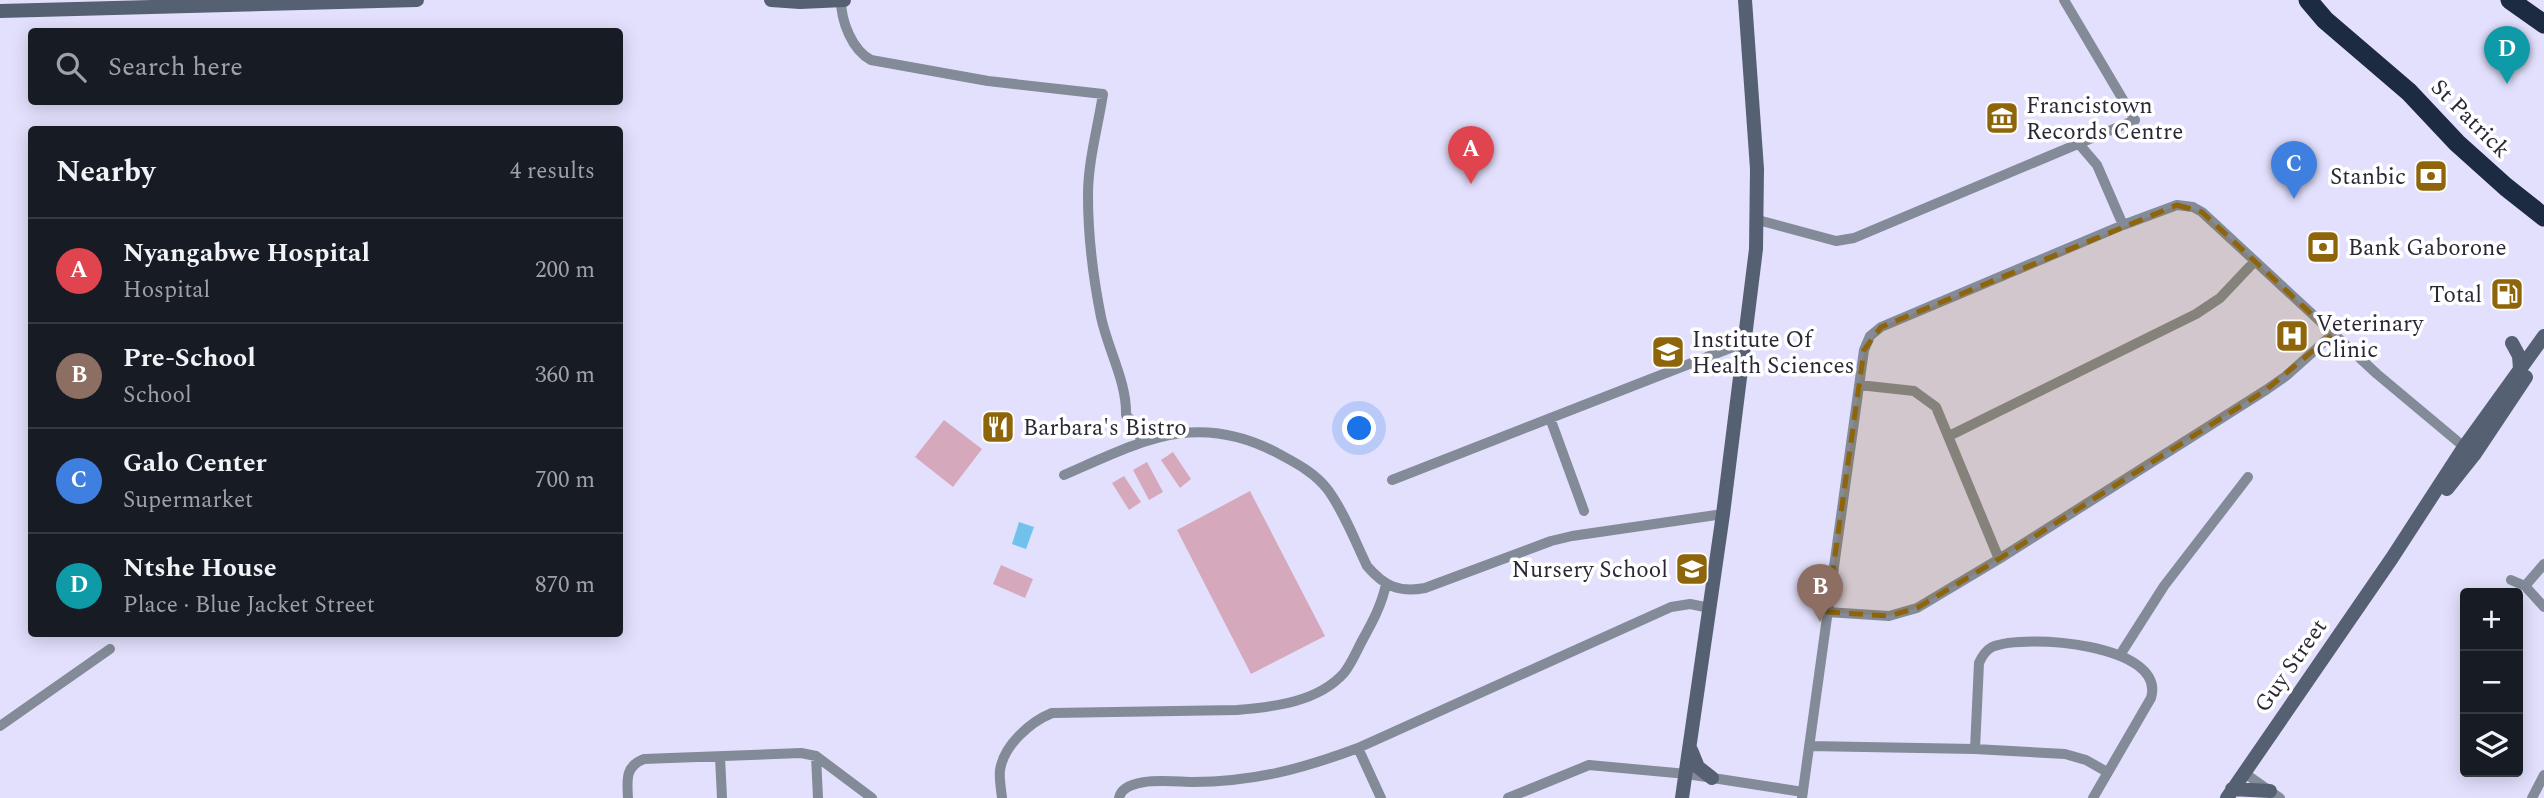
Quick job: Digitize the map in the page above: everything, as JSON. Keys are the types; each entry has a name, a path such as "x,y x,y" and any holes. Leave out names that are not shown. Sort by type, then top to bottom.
{"highway":[{"name":"St Patrick","path":"2308,0 2325,20 2409,92 2467,152 2544,217"},
{"path":"2510,0 2544,24"}],"street":[{"path":"0,11 191,3 417,0"},
{"path":"771,0 842,0 841,11 854,43 864,57 871,60 988,81 1102,94 1088,193 1091,246 1101,316 1109,349 1127,402 1126,415 1136,423 1141,442"},
{"path":"1682,798 1723,514 1758,220 1745,0"},
{"path":"1758,220 1836,240 1854,238 2135,120 2064,0"},
{"path":"2079,144 2097,165 2123,225"},
{"path":"1508,798 1521,795 1589,765 1687,774 1802,795 1864,349 1870,336 1881,327 2177,205 2193,207 2202,212 2333,334 2469,451"},
{"path":"1949,436 2196,314 2220,298 2255,261"},
{"path":"1827,612 1889,616 1917,608 2266,390 2333,334"},
{"path":"2520,369 2519,356 2512,342 2524,345 2543,343"},
{"path":"1392,480 1743,343"},
{"name":"Guy Street","path":"2230,793 2543,343"},
{"name":"Guy Street","path":"2469,451 2520,369 2543,343"},
{"path":"1859,385 1914,391 1936,407 1999,559"},
{"path":"1550,418 1584,511"},
{"path":"1107,456 1064,475 1141,442 1175,433 1210,431 1250,441 1289,459 1317,478 1327,489 1367,566 1396,590 1425,588 1551,541 1572,536 1723,514"},
{"path":"2120,655 2164,586 2248,477"},
{"path":"2525,586 2544,564"},
{"path":"2511,580 2525,586 2544,607"},
{"path":"1002,798 1000,770 1005,758 1022,733 1042,717 1052,713 1237,710 1263,708 1311,696 1327,687 1346,670 1378,610 1386,584"},
{"path":"1119,798 1123,789 1136,783 1254,779 1322,762 1671,607 1690,604 1710,608"},
{"path":"1975,749 1979,663 1986,651 2003,645 2056,642 2120,655 2147,674 2154,690 2093,798"},
{"path":"0,726 110,649"},
{"path":"1810,746 1975,749 2066,754 2085,760 2106,772"},
{"path":"1358,748 1381,798"},
{"path":"1690,749 1698,767 1712,778"},
{"path":"628,798 627,777 634,762 644,759 801,753 816,756 872,798"},
{"path":"816,756 818,798"},
{"path":"720,757 722,798"},
{"path":"2243,772 2275,794"},
{"path":"2538,793 2544,775"},
{"path":"2230,793 2275,794"}],"highlighted area":[{"path":"2177,205 2202,212 2333,334 2266,390 1999,559 1917,608 1889,616 1827,612 1864,350 1881,327"}],"shaded area":[{"path":"944,420 982,449 953,487 915,457"},
{"path":"1173,452 1191,479 1180,488 1161,460"},
{"path":"1147,462 1163,492 1149,500 1133,470"},
{"path":"1124,476 1141,502 1129,510 1112,483"},
{"path":"1250,491 1325,636 1251,674 1177,530"},
{"path":"1001,565 1033,579 1025,598 993,584"}],"water":[{"path":"1019,522 1034,527 1026,549 1012,544"}],"place":[{"name":"Ntshe House","path":"2507,84"},
{"name":"Francistown Records Centre","path":"2002,118"},
{"name":"Stanbic","path":"2431,176"},
{"name":"Nyangabwe Hospital","path":"1471,184"},
{"name":"Galo Center","path":"2294,199"},
{"name":"Bank Gaborone","path":"2323,247"},
{"name":"Total","path":"2507,294"},
{"name":"Veterinary Clinic","path":"2292,336"},
{"name":"Institute Of Health Sciences","path":"1668,352"},
{"name":"Barbara's Bistro","path":"998,427"},
{"name":"Nursery School","path":"1692,569"},
{"name":"Pre-School","path":"1820,622"}]}
